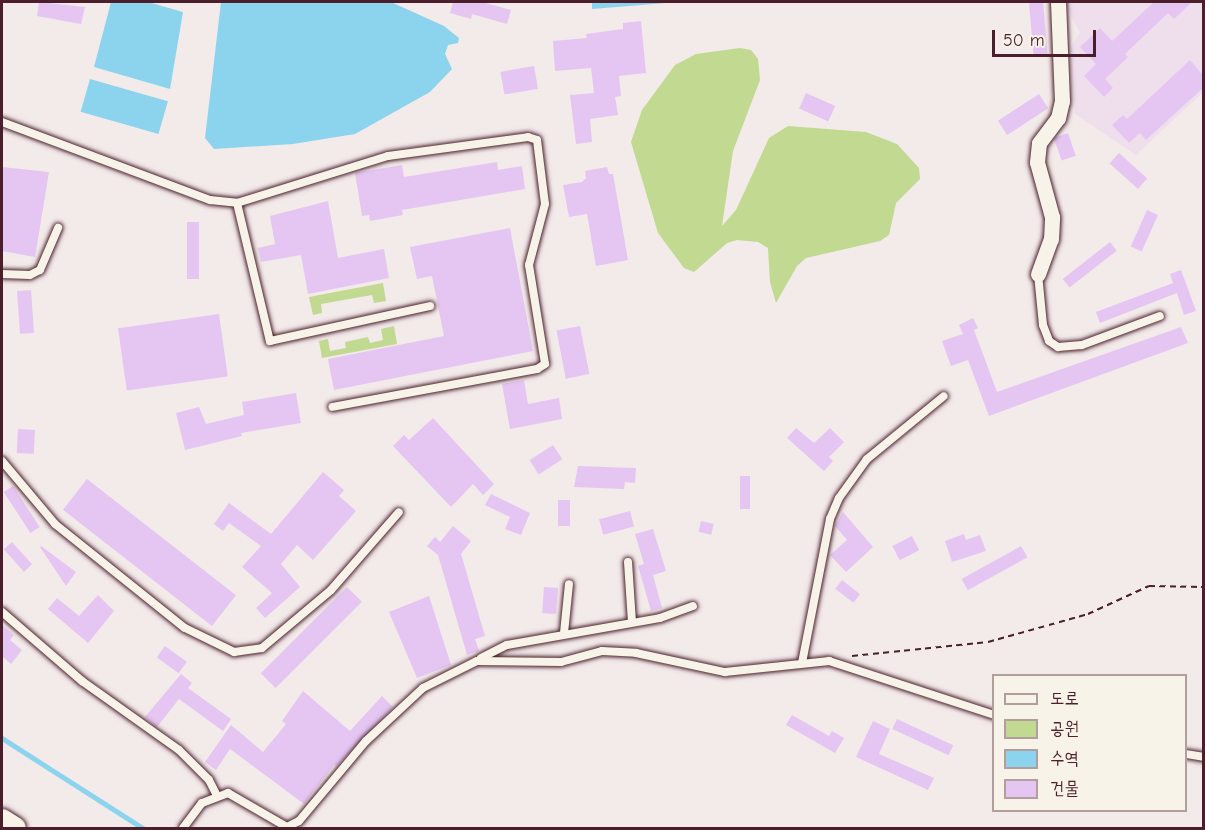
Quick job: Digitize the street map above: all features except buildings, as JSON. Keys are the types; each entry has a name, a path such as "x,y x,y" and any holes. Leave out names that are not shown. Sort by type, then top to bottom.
{"main road":[{"path":"2,820 15,828"}],"street":[{"path":"1038,274 1051,239 1052,217 1037,162 1039,142 1058,118 1062,101 1058,2"}],"lane":[{"path":"2,122 210,200 237,203 388,156 528,137 537,140 545,204 529,265 544,364 537,369 332,407"},
{"path":"237,203 270,340 430,306"},
{"path":"2,274 30,275 40,270 58,228"},
{"path":"1038,274 1043,325 1049,341 1058,347 1082,345 1160,316"},
{"path":"802,663 830,519 839,498 867,459 944,396"},
{"path":"2,461 55,524 185,628 234,652 262,648 322,598 399,512"},
{"path":"628,562 632,622"},
{"path":"564,633 569,584"},
{"path":"183,828 192,813 216,794 228,793 287,827 299,821 366,741 423,688 507,645 564,633 660,618 693,606"},
{"path":"2,612 82,681 179,750 209,780 216,794"},
{"path":"477,660 561,662 602,651 636,653 725,672 829,661 992,714"},
{"path":"1187,754 1203,758"}],"path":[{"path":"829,661 988,642 1088,614 1149,586 1203,586"}],"shaded area":[{"path":"1064,2 1203,2 1203,92 1136,155 1075,114 1070,48 1080,33"}],"green space":[{"path":"740,48 751,50 758,59 760,80 733,151 722,226 736,210 769,138 788,126 866,132 897,144 919,168 920,179 896,203 889,235 880,241 806,258 797,266 776,303 770,282 768,248 758,242 737,240 727,243 694,272 684,268 658,233 631,142 642,110 675,65 696,54"},
{"path":"383,283 386,301 374,303 372,295 321,304 322,313 313,315 309,297"},
{"path":"394,326 397,344 322,358 319,341 328,339 330,351 346,348 345,342 368,337 370,343 383,340 381,329"}],"water":[{"path":"111,2 148,2 183,12 170,89 94,67"},
{"path":"221,2 391,2 444,26 459,38 458,43 448,45 445,54 452,69 430,92 355,134 293,144 214,149 205,138"},
{"path":"592,2 666,2 666,3 592,9"},
{"path":"90,79 168,101 158,134 81,112"}],"waterway":[{"path":"2,738 143,828"}]}
